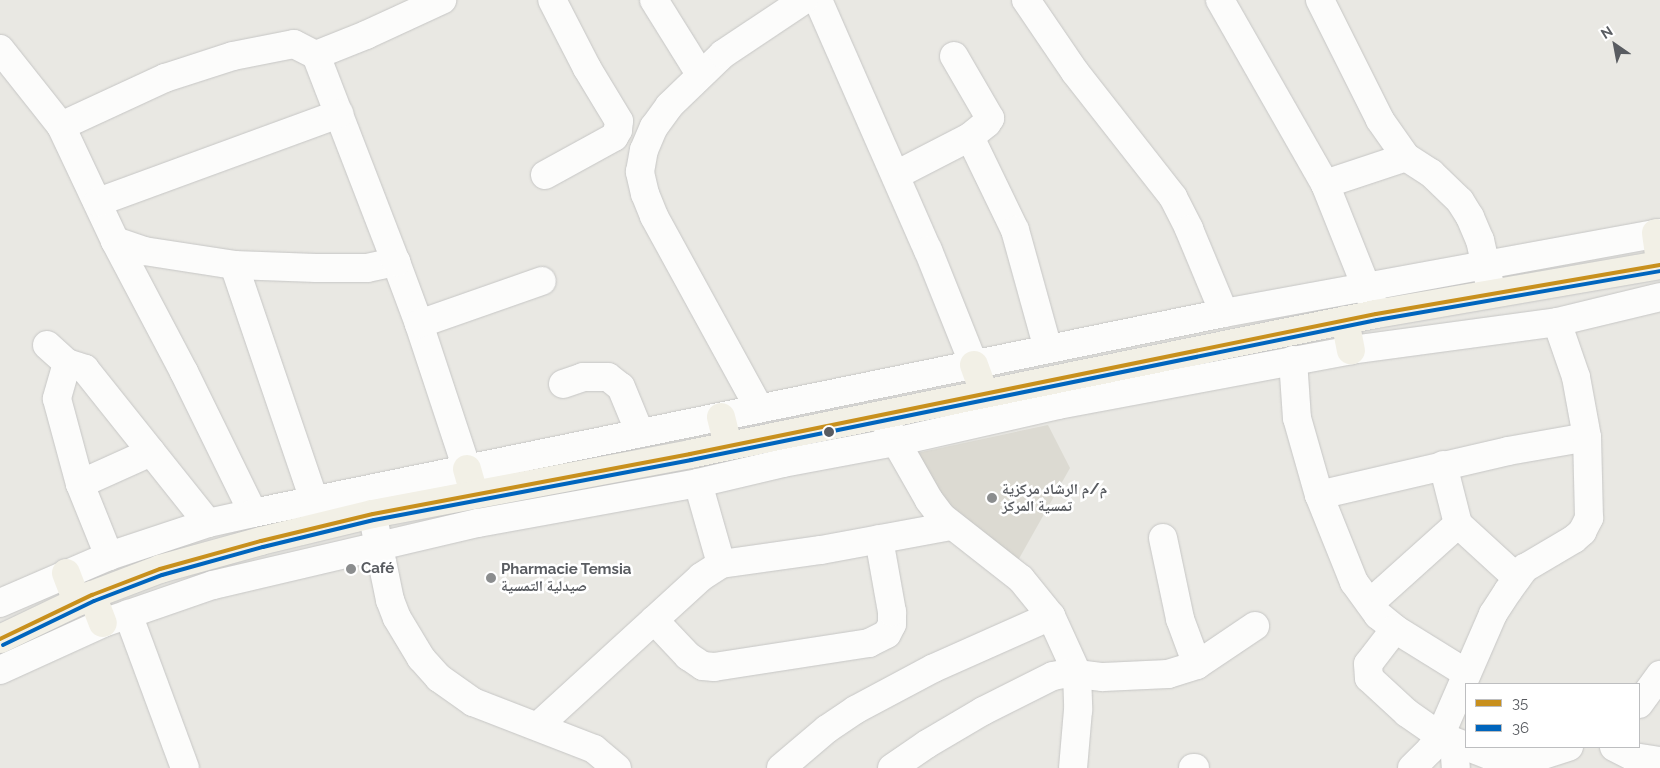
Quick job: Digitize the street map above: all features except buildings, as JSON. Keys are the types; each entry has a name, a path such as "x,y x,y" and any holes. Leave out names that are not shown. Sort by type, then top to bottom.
{"main road":[{"path":"0,639 84,599 152,572 207,556 371,502 471,481 728,446 984,392 1345,320 1660,264"},
{"path":"1345,320 1351,350"},
{"path":"974,365 984,392"},
{"path":"721,417 728,446"},
{"path":"66,573 103,623"}],"street":[{"path":"316,55 366,35 442,0"},
{"path":"545,176 614,137 618,130 619,121 587,68 552,0"},
{"path":"654,0 700,74"},
{"path":"759,408 654,216 645,194 640,172 644,150 654,127 669,106 700,74 723,54 804,0"},
{"path":"818,0 896,175 974,365"},
{"path":"1026,0 1075,72 1173,197 1189,229 1224,313"},
{"path":"1220,0 1325,184 1376,314"},
{"path":"1320,0 1380,120 1406,157 1431,173 1460,201 1480,240 1491,294"},
{"path":"61,126 165,78 233,56 294,44 316,55 420,324 471,481 640,433 1224,313 1367,288 1486,264 1659,242"},
{"path":"0,49 61,126 98,202 114,240 216,434 253,513"},
{"path":"896,175 970,137 988,123 990,118 954,56"},
{"path":"98,202 339,114"},
{"path":"970,137 1015,230 1048,350"},
{"path":"1325,184 1406,157"},
{"path":"114,240 144,251 234,265 367,268 396,262"},
{"path":"234,265 314,500"},
{"path":"420,324 542,281"},
{"path":"0,670 103,623 213,585 478,523 698,483 783,462 895,442 1058,405 1351,350 1557,322 1660,296"},
{"path":"1457,748 1466,674 1494,614 1525,568 1564,546 1582,532 1588,518 1590,503 1587,437 1576,377 1557,322"},
{"path":"46,345 67,364 84,369 208,523"},
{"path":"1293,360 1297,418 1319,495 1354,582 1378,615 1395,629 1466,674"},
{"path":"67,364 57,399 80,484 109,556"},
{"path":"563,384 584,377 608,377 621,388 640,433"},
{"path":"880,414 929,500 951,526 1021,579 1051,616 1077,673 1078,710 1073,768"},
{"path":"1319,495 1444,465 1587,437"},
{"path":"80,484 151,452"},
{"path":"1444,465 1458,524 1517,578"},
{"path":"698,483 721,564"},
{"path":"0,603 109,556 208,523 314,500 371,502 390,600 397,618 421,658 439,678 473,702 594,749 617,768"},
{"path":"1370,603 1458,524"},
{"path":"538,726 701,577 721,564 879,540 951,526"},
{"path":"1163,538 1180,619 1197,665"},
{"path":"654,620 688,656 703,666 714,667 869,643 887,634 892,624 892,612 879,540"},
{"path":"128,614 185,768"},
{"path":"781,768 826,729 855,710 934,668 1051,616"},
{"path":"892,768 927,744 1002,701 1053,676 1077,673 1103,677 1168,674 1197,665 1255,626"},
{"path":"1395,629 1368,664 1369,678 1407,713 1457,748"},
{"path":"1640,703 1660,675"},
{"path":"1412,768 1430,750 1457,748 1492,756 1531,759 1566,748"},
{"path":"1616,748 1634,757 1660,761"}],"shaded area":[{"name":"م/م الرشاد مركزية تمسية المركز","path":"1048,425 1070,468 1012,571 938,512 917,453"}],"transit line":[{"name":"35","path":"0,639 92,595 160,569 261,541 373,514 690,454 1376,314 1660,265"},
{"name":"36","path":"3,645 94,601 162,575 263,547 374,520 691,460 1377,320 1660,271"}],"place":[{"name":"م/م الرشاد مركزية تمسية المركز","path":"992,498"},
{"name":"Café","path":"351,569"},
{"name":"Pharmacie Temsia صيدلية التمسية","path":"491,578"}]}
